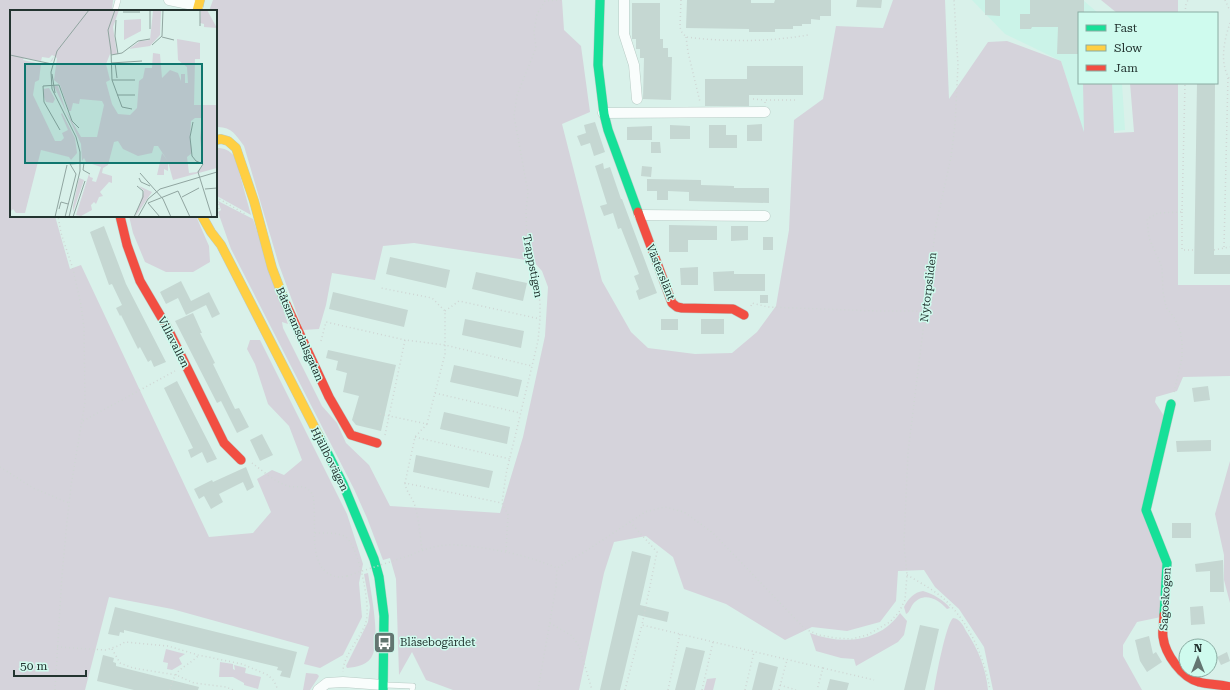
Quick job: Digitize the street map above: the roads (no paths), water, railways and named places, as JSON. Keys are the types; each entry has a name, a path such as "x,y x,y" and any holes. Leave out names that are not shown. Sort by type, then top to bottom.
{"street":[{"path":"169,0 193,5"},
{"name":"Västerslänt","path":"600,0 598,36 599,87 603,113 672,303 677,307 682,308 733,309 744,315"},
{"path":"624,0 624,34 634,65 637,99"},
{"path":"603,113 765,112"},
{"name":"Båtsmansdalsgatan","path":"217,140 221,139 228,142 236,148 258,216 272,268 289,313 328,397 352,435 378,443"},
{"path":"639,215 765,216"},
{"name":"Villavallen","path":"120,217 127,244 140,281 167,327 224,443 241,460"},
{"name":"Hjällbovägen","path":"203,217 211,232 221,245 343,484 374,558 379,577 384,616 383,687"},
{"name":"Hjällbovägen","path":"212,217 218,231 221,245"},
{"name":"Sagoskogen","path":"1171,404 1146,510 1167,563 1163,638 1172,658 1186,676 1198,682 1230,687"},
{"path":"318,690 327,683 343,682 383,687"}],"lane":[{"path":"116,10 118,0"},
{"path":"383,687 412,686 412,690"}],"place":[{"name":"Bläsebogärdet","path":"385,642"}]}
